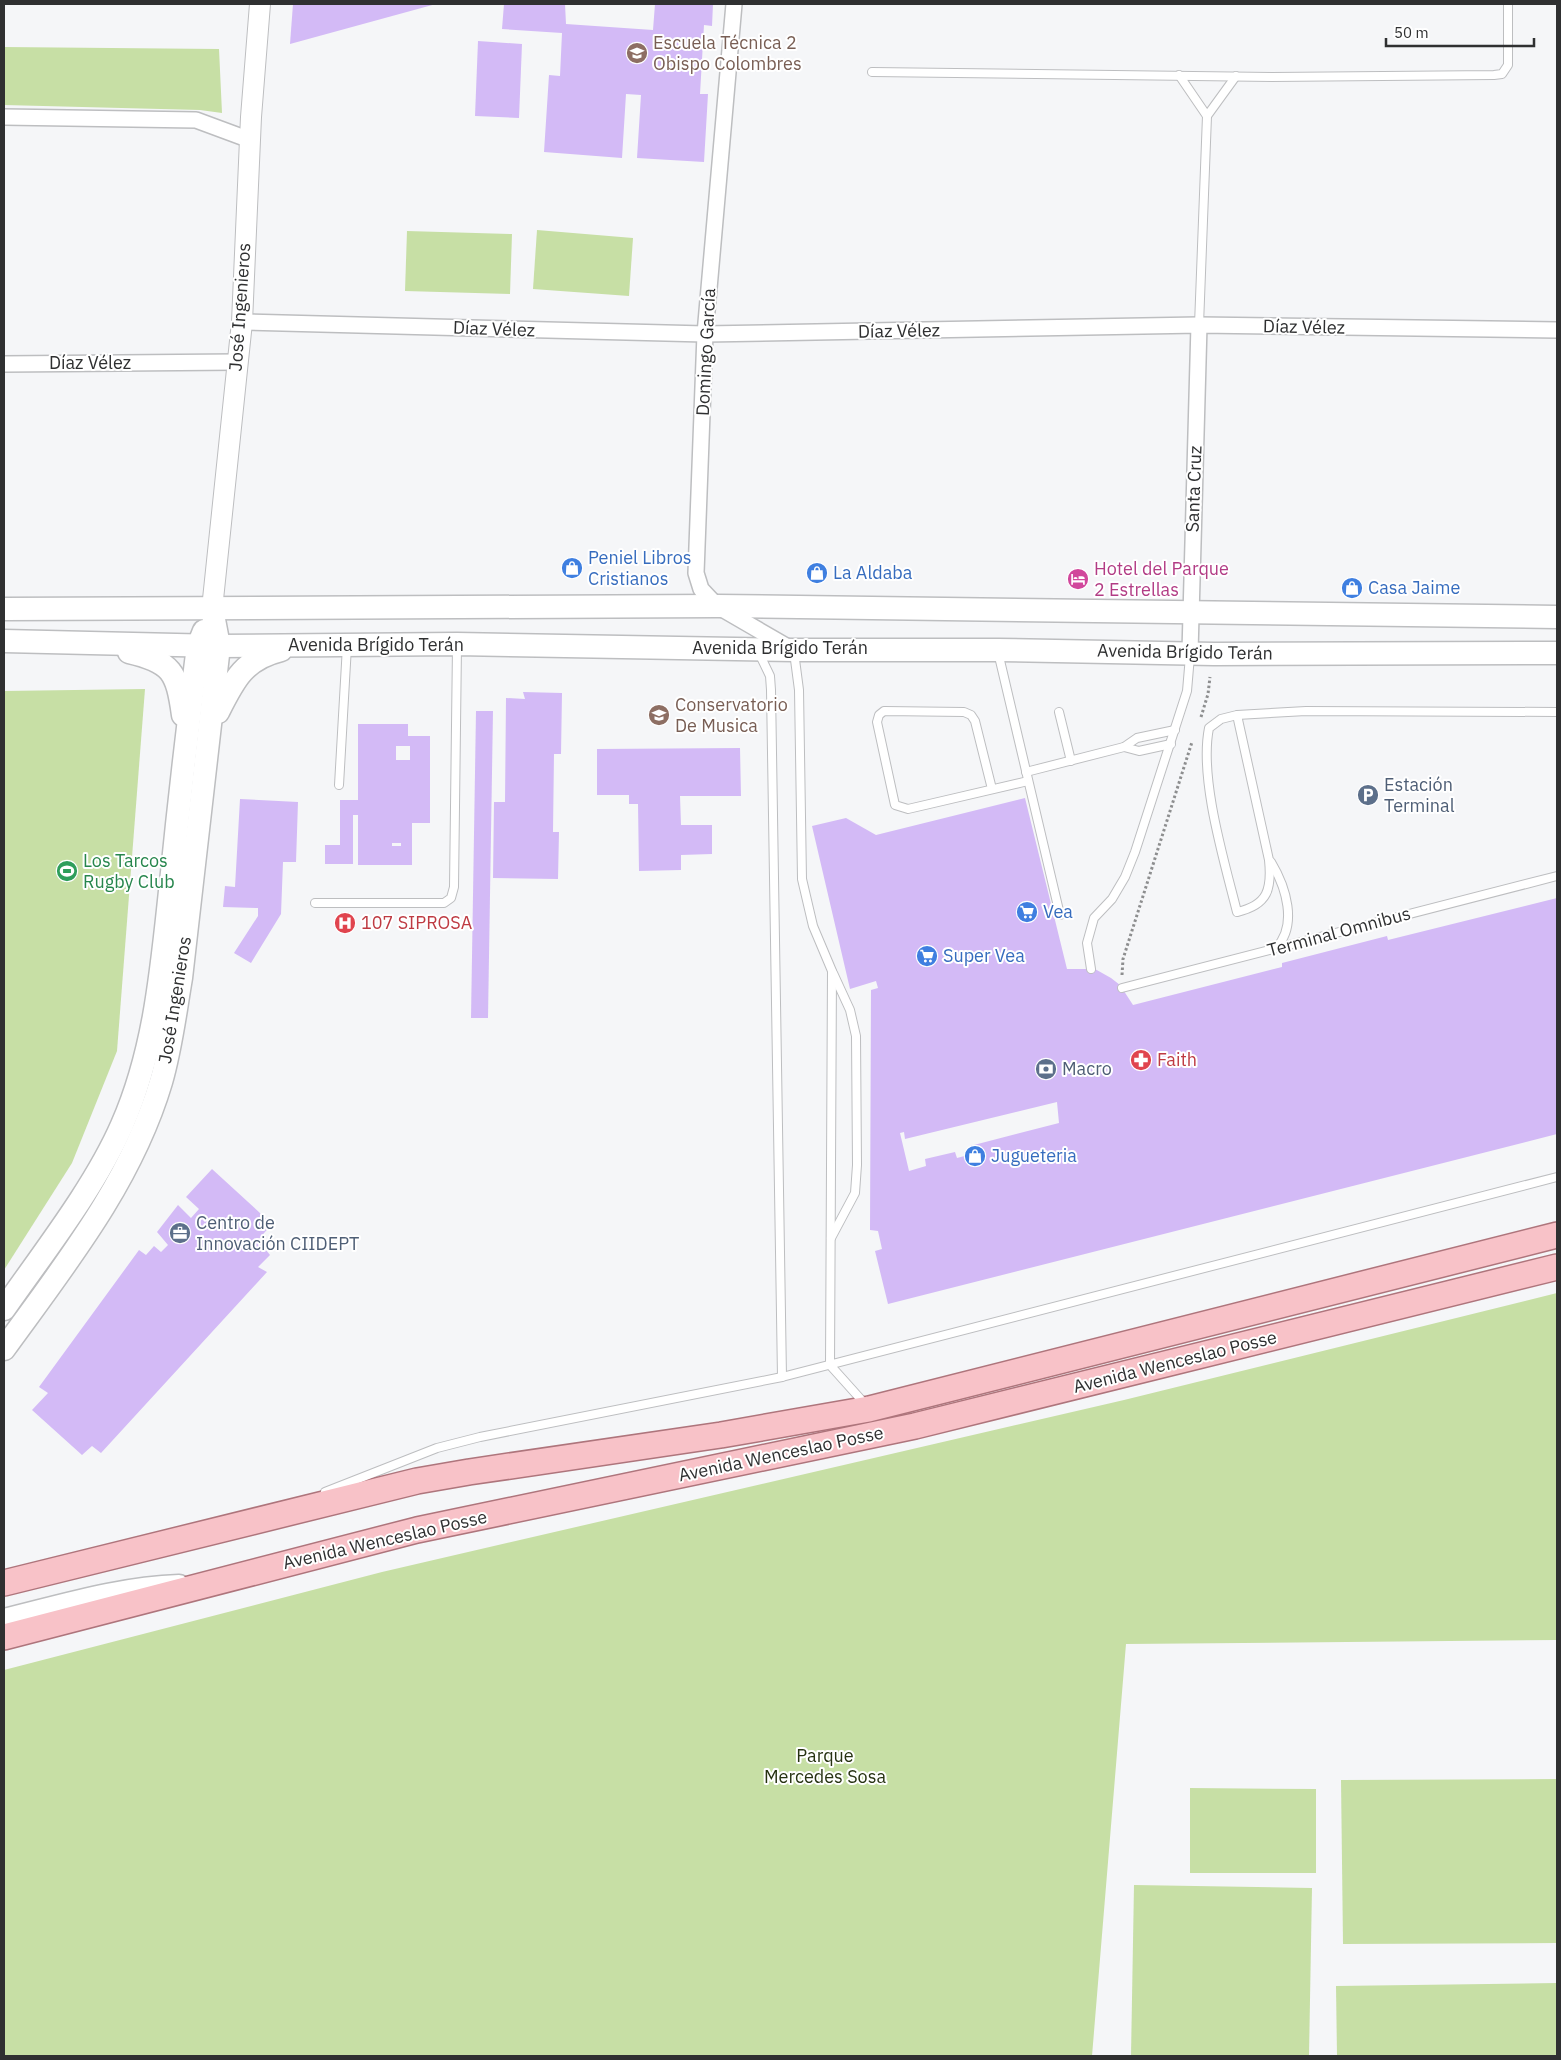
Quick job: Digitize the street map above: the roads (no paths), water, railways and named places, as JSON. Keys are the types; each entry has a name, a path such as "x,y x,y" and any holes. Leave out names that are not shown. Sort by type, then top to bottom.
{"main road":[{"name":"Avenida Brígido Terán","path":"4,608 212,609 716,606 1557,617"},
{"name":"José Ingenieros","path":"4,1349 81,1241 123,1173 142,1133 161,1082 181,978 210,726 209,646 212,609"},
{"name":"Avenida Brígido Terán","path":"4,642 89,642 209,646 457,644 794,650 1557,652"},
{"path":"89,642 153,658 169,669 179,687 186,739"},
{"path":"210,726 240,671 255,660 273,652 306,645"},
{"name":"José Ingenieros","path":"4,1308 104,1160 122,1125 141,1075 160,981 186,739 209,646"},
{"path":"4,1583 418,1481 721,1435 869,1409 1557,1235"},
{"name":"Avenida Wenceslao Posse","path":"4,1637 417,1530 914,1426 1557,1267"},
{"path":"4,1577 48,1571"},
{"path":"4,1620 147,1587 200,1585"}],"street":[{"name":"José Ingenieros","path":"212,609 242,322 250,140 260,4"},
{"name":"Domingo García","path":"734,4 705,334 696,573 701,589 716,606 766,632 794,650"},
{"path":"4,117 196,120 250,140"},
{"name":"Díaz Vélez","path":"242,322 705,334 1199,325 1557,330"},
{"name":"Santa Cruz","path":"1190,652 1199,325"},
{"name":"Díaz Vélez","path":"4,364 237,362"}],"lane":[{"path":"872,72 1236,76 1502,74 1508,65 1508,4"},
{"path":"1179,75 1207,116"},
{"path":"1199,325 1207,116 1236,76"},
{"path":"339,785 348,644"},
{"path":"315,903 444,903 451,898 454,887 457,644"},
{"path":"757,649 765,663 772,690 782,1377"},
{"path":"794,650 799,690 802,879 813,926 850,1010 856,1036 857,1165 855,1193 830,1240"},
{"path":"998,650 1060,915"},
{"path":"1091,969 1087,943 1094,918 1112,898 1125,876 1171,744 1187,691 1190,652"},
{"path":"992,789 976,721 971,715 964,712 884,711 879,715 877,722 895,805 908,809 1028,781"},
{"path":"1237,715 1270,860 1271,880 1264,900 1250,909 1237,912 1207,772 1205,748 1208,728 1221,719 1237,715 1314,711 1557,712"},
{"path":"1059,712 1071,760"},
{"path":"1026,772 1124,747 1137,738 1175,730"},
{"path":"1124,747 1139,751 1171,744"},
{"path":"1270,860 1281,882 1289,918 1288,929 1283,940 1274,949"},
{"name":"Terminal Omnibus","path":"1122,988 1557,876"},
{"path":"832,971 830,1365 869,1409"},
{"path":"321,1494 438,1448 480,1437 782,1377 1557,1177"},
{"path":"256,1520 311,1498"}],"place":[{"name":"Escuela Técnica 2 Obispo Colombres","path":"637,53"},
{"name":"Peniel Libros Cristianos","path":"572,568"},
{"name":"La Aldaba","path":"817,573"},
{"name":"Hotel del Parque 2 Estrellas","path":"1078,579"},
{"name":"Casa Jaime","path":"1352,588"},
{"name":"Conservatorio De Musica","path":"659,715"},
{"name":"Estación Terminal","path":"1368,795"},
{"name":"Los Tarcos Rugby Club","path":"67,871"},
{"name":"Vea","path":"1027,912"},
{"name":"107 SIPROSA","path":"345,923"},
{"name":"Super Vea","path":"927,956"},
{"name":"Faith","path":"1141,1060"},
{"name":"Macro","path":"1046,1069"},
{"name":"Jugueteria","path":"975,1156"},
{"name":"Centro de Innovación CIIDEPT","path":"180,1233"}],"park label":[{"name":"Parque Mercedes Sosa","path":"825,1766"}]}
